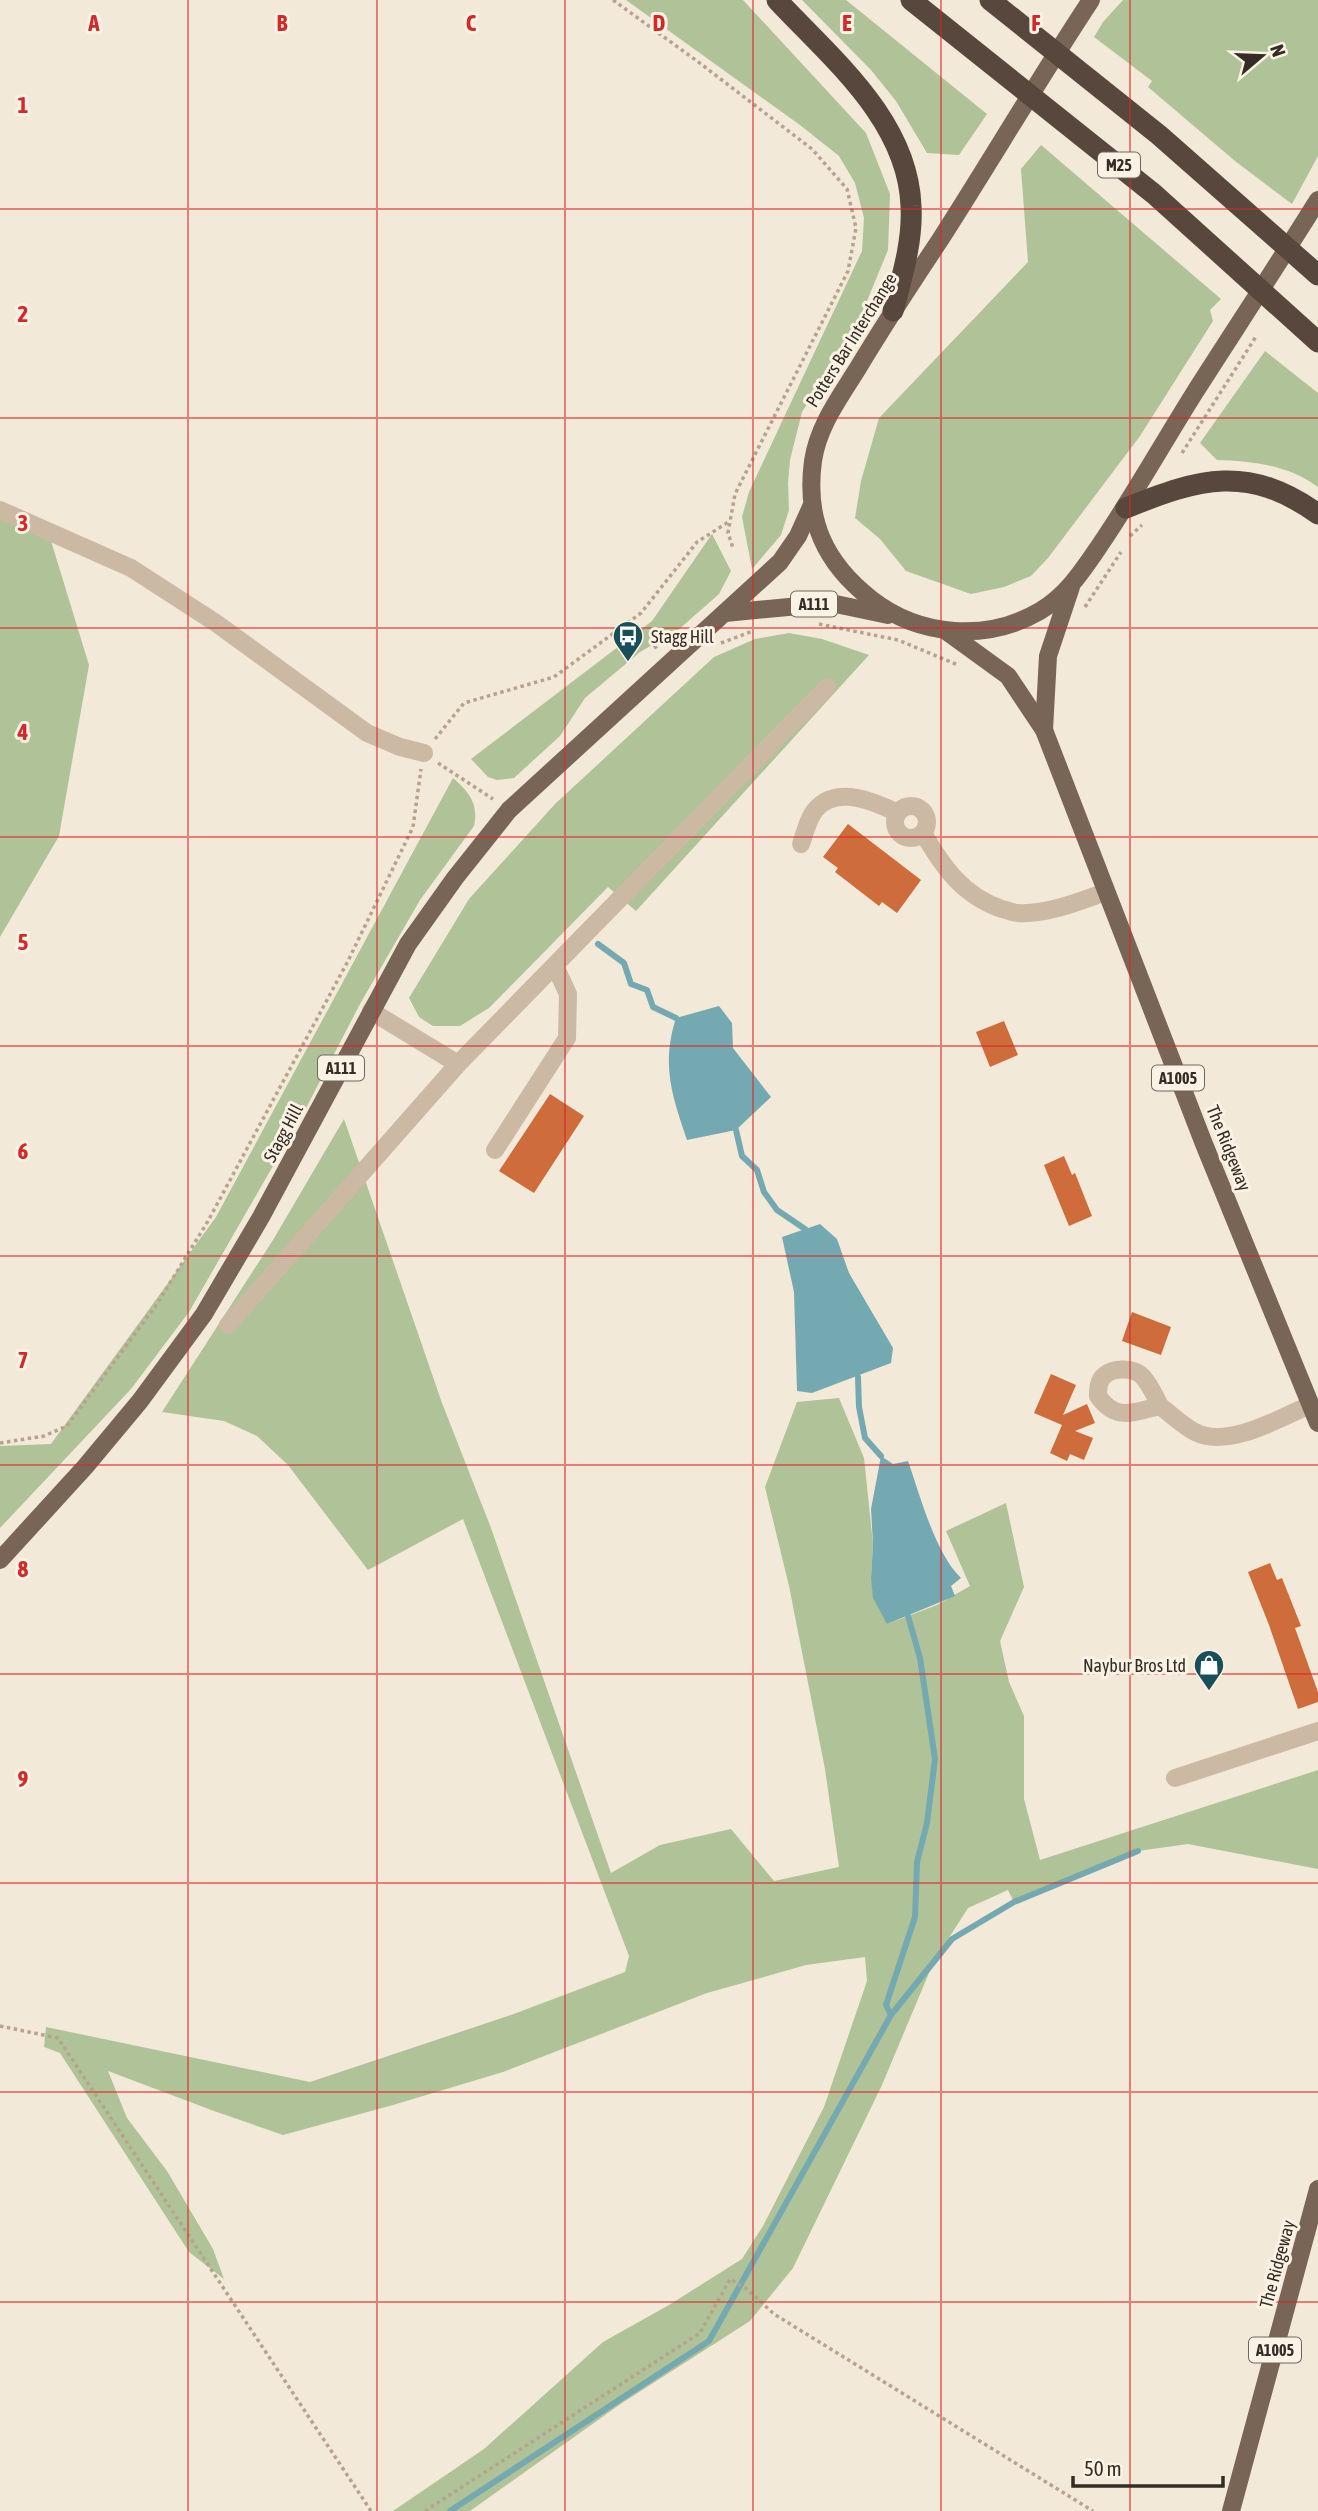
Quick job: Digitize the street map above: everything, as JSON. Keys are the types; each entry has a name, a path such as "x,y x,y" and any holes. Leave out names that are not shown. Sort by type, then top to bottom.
{"highway":[{"path":"778,0 872,105 895,142 904,168 911,206 910,231 893,311"},
{"name":"M25","path":"911,0 1154,194 1318,342"},
{"name":"M25","path":"989,0 1158,135 1318,275"},
{"path":"1126,508 1192,484 1234,481 1275,489 1318,513"}],"main road":[{"name":"Potters Bar Interchange","path":"1091,0 822,426 813,460 811,507 820,538 837,568 872,600 901,618 924,626 946,631 981,631 1012,623 1041,610 1071,587 1126,508 1318,200"},
{"name":"Stagg Hill","path":"0,1560 85,1467 140,1401 204,1314 261,1217 408,944 455,878 509,810 780,562 798,536 811,507"},
{"name":"The Ridgeway","path":"1044,730 1048,656 1071,587"},
{"name":"A111","path":"725,613 831,603 901,618"},
{"name":"The Ridgeway","path":"946,631 1008,676 1044,730 1204,1144 1318,1423"},
{"name":"The Ridgeway","path":"1231,2511 1318,2189"}],"lane":[{"path":"0,510 131,568 216,622 367,733 400,747 424,753"},
{"path":"228,1325 458,1064 827,687"},
{"path":"801,844 808,822 817,808 832,800 856,797 873,801 898,813 895,823 903,836 913,838 923,833 944,869 961,887 985,904 1017,913 1046,910 1107,892"},
{"path":"495,1150 567,1038 568,994 555,966"},
{"path":"371,1011 458,1064"},
{"path":"1160,1406 1196,1433 1224,1438 1249,1432 1310,1405"},
{"path":"1175,1778 1318,1731"}],"path":[{"path":"612,0 813,149 847,189 856,228 848,271 736,494 728,533 733,548"},
{"path":"1180,457 1252,342"},
{"path":"1078,618 1131,536 1151,520"},
{"path":"0,1443 44,1436 67,1426 157,1304 208,1221 348,961 413,827 424,753 464,704 554,677 641,613 697,542 730,521"},
{"path":"818,624 898,640 967,670"},
{"path":"718,645 739,635 764,628"},
{"path":"424,753 509,810"},
{"path":"0,2026 58,2038 371,2511"},
{"path":"425,2511 699,2333 730,2279 747,2289 774,2314 1093,2511"}],"green space":[{"path":"626,0 743,0 866,133 890,194 888,250 855,330 802,412 790,460 789,510 781,535 752,569 742,517 749,492 862,251 864,218 855,183 839,156"},
{"path":"802,0 846,0 987,114 959,155 927,153 896,101 871,70"},
{"path":"1123,0 1318,0 1318,156 1292,204 1235,161 1148,87 1152,81 1094,37 1103,22"},
{"path":"1041,145 1221,299 1210,310 1213,321 1140,436 1048,558 1031,576 1004,587 971,594 906,571 880,539 855,518 861,481 879,418 1028,262 1021,169"},
{"path":"1265,351 1318,393 1318,487 1283,469 1217,460 1200,443"},
{"path":"0,512 51,541 89,665 59,836 0,937"},
{"path":"712,534 731,571 719,594 678,630 640,652 585,698 560,736 514,778 497,780 488,777 471,759 652,621"},
{"path":"789,633 822,639 869,655 636,911 608,887 489,1008 460,1026 433,1026 419,1017 409,998 469,899 555,804 714,657 755,639"},
{"path":"453,778 464,788 474,805 474,826 420,900 360,1004 304,1112 189,1312 131,1389 0,1528 0,1446 51,1444 216,1217"},
{"path":"344,1119 442,1403 491,1528 611,1873 660,1845 731,1829 774,1881 839,1867 825,1769 789,1586 765,1487 797,1402 839,1398 864,1458 873,1544 871,1578 887,1624 937,1605 970,1586 946,1531 1006,1503 1024,1587 1000,1641 1009,1682 1024,1716 1024,1799 1040,1860 1318,1770 1318,1869 1188,1844 1138,1851 1014,1902 1008,1890 968,1908 934,1961 882,2085 793,2268 750,2321 622,2403 470,2511 393,2511 484,2449 603,2342 742,2259 763,2226 824,2107 867,1981 865,1957 806,1965 707,1993 503,2072 283,2135 108,2071 127,2118 167,2171 213,2249 224,2279 189,2252 60,2053 44,2047 46,2027 310,2082 511,2015 625,1972 629,1956 463,1519 368,1570 288,1465 257,1436 224,1421 162,1412 273,1240"}],"water":[{"path":"719,1006 732,1023 733,1048 771,1097 736,1130 687,1140 670,1080 669,1051 676,1018"},
{"path":"820,1224 837,1239 849,1273 893,1348 891,1363 812,1393 797,1391 794,1292 782,1237"},
{"path":"881,1456 893,1464 908,1461 936,1539 943,1554 961,1578 951,1586 955,1596 887,1624 873,1598 871,1578 871,1509"}],"building":[{"path":"848,824 921,880 897,913 882,902 879,906 835,872 838,868 823,857"},
{"path":"1004,1021 1018,1055 990,1067 976,1032"},
{"path":"550,1094 584,1116 534,1193 499,1171"},
{"path":"1064,1156 1072,1175 1075,1173 1092,1216 1069,1226 1044,1165"},
{"path":"1132,1312 1171,1327 1161,1355 1122,1341"},
{"path":"1051,1374 1076,1385 1063,1415 1087,1404 1095,1423 1075,1431 1093,1438 1084,1460 1070,1454 1067,1461 1050,1453 1062,1425 1034,1413"},
{"path":"1270,1563 1277,1580 1282,1578 1301,1626 1295,1628 1318,1692 1318,1702 1298,1709 1248,1572"}],"waterway":[{"path":"598,944 624,963 631,984 647,990 653,1007 676,1018"},
{"path":"736,1130 742,1156 757,1170 764,1192 777,1210 805,1229"},
{"path":"858,1377 859,1407 865,1438 881,1456"},
{"path":"891,2015 886,2005 915,1917 917,1862 927,1823 935,1759 920,1658 908,1616"},
{"path":"450,2511 709,2341 891,2015 952,1939 1014,1902 1138,1851"}],"place":[{"name":"Stagg Hill","path":"628,663"},
{"name":"Naybur Bros Ltd","path":"1209,1692"}]}
